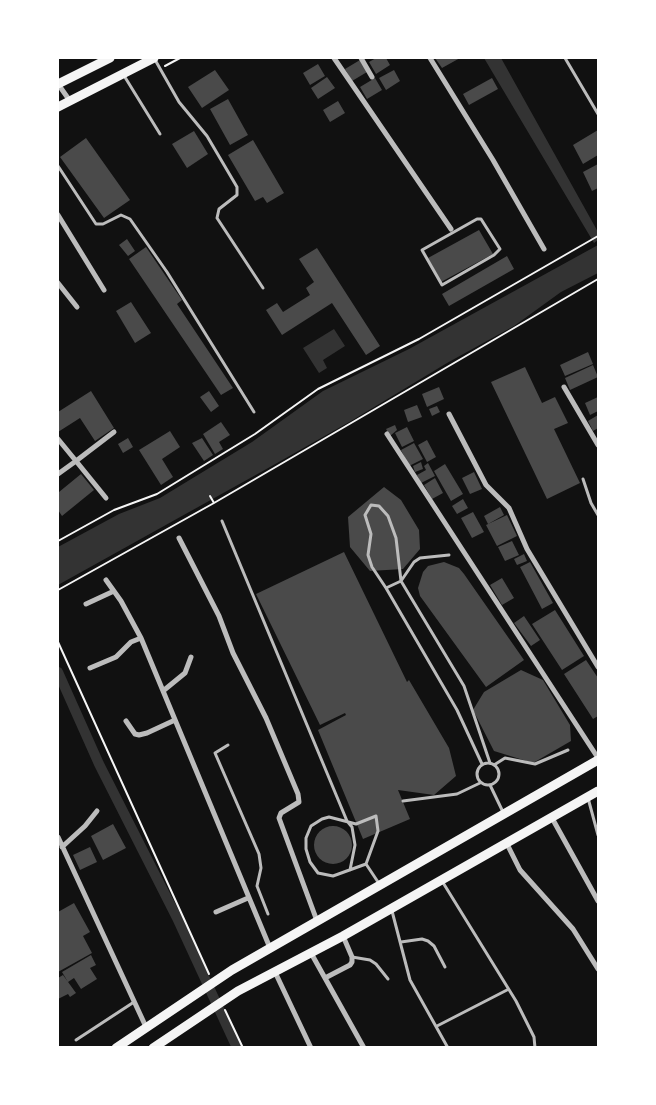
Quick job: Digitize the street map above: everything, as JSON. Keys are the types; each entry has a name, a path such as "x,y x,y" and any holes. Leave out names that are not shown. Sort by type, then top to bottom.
{"main road":[{"path":"58,84 110,58"},
{"path":"58,107 154,58"},
{"path":"116,1048 183,1001 232,970 598,759"},
{"path":"154,1047 238,991 343,936 598,791"}],"street":[{"path":"334,58 452,230"},
{"path":"361,58 372,76"},
{"path":"430,58 493,160 544,249"},
{"path":"58,84 70,101"},
{"path":"58,215 104,290"},
{"path":"58,283 77,307"},
{"path":"564,386 598,445"},
{"path":"449,414 486,485 509,508 527,549 598,667"},
{"path":"58,474 114,432"},
{"path":"386,434 598,759"},
{"path":"58,440 106,498"},
{"path":"179,538 219,616 233,653 266,718 298,794 298,802 281,813 279,818 317,921"},
{"path":"106,580 141,638 270,948"},
{"path":"86,604 114,591"},
{"path":"90,668 116,657 131,642 141,638"},
{"path":"163,690 184,673 191,657"},
{"path":"126,721 135,734 139,735 175,720"},
{"path":"62,848 85,826 96,811"},
{"path":"552,818 598,901"},
{"path":"58,837 146,1027"},
{"path":"507,844 520,870 573,929 598,969"},
{"path":"216,912 248,898"},
{"path":"326,978 350,965 352,957 343,936"},
{"path":"311,952 364,1048"},
{"path":"275,972 311,1048"}],"lane":[{"path":"154,58 179,102 207,136 237,187 237,195 219,209 217,218 263,288"},
{"path":"565,58 598,114"},
{"path":"123,74 160,134"},
{"path":"58,166 96,224 103,224 121,215 130,219 167,272 254,412"},
{"path":"481,219 500,249 494,255 442,285 422,250 452,230 481,219"},
{"path":"583,479 591,503 598,515"},
{"path":"403,801 457,794 480,782 490,785 496,782 499,775 492,764 464,686 401,581 396,538 388,516 379,506 371,506 366,515 371,534 368,555 372,567 457,710 482,764"},
{"path":"222,521 354,836 350,870"},
{"path":"386,588 401,581 414,562 420,558 449,555"},
{"path":"228,745 215,753 249,826 259,854 261,868 257,886 268,914"},
{"path":"482,764 492,764 505,758 535,764 568,750"},
{"path":"480,782 476,773 482,764"},
{"path":"490,785 503,814"},
{"path":"587,798 598,835"},
{"path":"376,816 378,831 366,864 333,876 318,873 307,855 306,843 311,826 329,817 347,822 356,824 376,816"},
{"path":"366,864 380,885"},
{"path":"441,880 534,1037 535,1048"},
{"path":"391,909 410,980 416,994 437,1026 448,1048"},
{"path":"401,942 414,939 428,941 434,946 445,966"},
{"path":"352,957 370,960 376,964 388,979"},
{"path":"437,1026 507,990"},
{"path":"76,1040 134,1002"}],"path":[{"path":"160,68 180,58"},
{"path":"58,541 114,510 157,494 255,434 318,389 419,339 598,236"},
{"path":"58,590 214,502 598,279"},
{"path":"210,496 214,502"},
{"path":"58,642 210,976"},
{"path":"222,1005 243,1048"}],"shaded area":[{"path":"484,58 501,58 598,232 598,240 594,243"},
{"path":"598,245 598,273 561,292 514,326 447,363 351,421 58,585 58,547 119,514 160,498 252,442 323,391 409,349"},
{"path":"334,329 345,346 323,360 327,368 319,373 303,348"}],"building":[{"path":"376,58 386,58 390,65 376,74 369,62"},
{"path":"435,58 460,58 442,68"},
{"path":"360,60 367,72 352,81 345,69"},
{"path":"318,64 325,76 310,85 303,73"},
{"path":"215,70 229,90 202,108 188,87"},
{"path":"394,70 400,81 386,90 379,78"},
{"path":"327,77 335,88 318,99 311,88"},
{"path":"375,78 382,90 367,99 360,87"},
{"path":"492,78 498,89 469,105 463,94"},
{"path":"228,99 248,135 230,145 210,109"},
{"path":"338,101 345,113 330,122 323,110"},
{"path":"598,130 598,155 583,164 573,145"},
{"path":"194,131 208,154 187,168 172,144"},
{"path":"86,138 130,200 104,218 60,157"},
{"path":"253,140 284,193 267,203 263,197 255,201 228,155"},
{"path":"598,164 598,188 592,191 583,172"},
{"path":"479,230 493,254 441,282 428,258"},
{"path":"127,239 135,251 128,256 119,245"},
{"path":"146,247 182,300 177,304 233,388 221,395 129,259"},
{"path":"317,248 380,346 366,355 332,303 282,335 266,310 277,303 283,312 310,295 306,288 314,282 299,259"},
{"path":"507,256 514,269 449,306 442,294"},
{"path":"131,302 151,333 135,343 116,311"},
{"path":"588,352 593,364 565,376 560,365"},
{"path":"593,365 598,377 570,390 565,378"},
{"path":"525,367 542,403 555,397 568,423 554,429 580,483 547,499 491,382"},
{"path":"439,387 444,399 427,407 422,394"},
{"path":"91,391 114,428 95,441 80,418 58,432 58,412"},
{"path":"209,391 219,406 211,412 200,397"},
{"path":"598,397 598,411 590,415 585,403"},
{"path":"417,405 422,417 408,422 404,410"},
{"path":"437,406 440,412 432,416 429,409"},
{"path":"598,415 598,428 593,431 588,421"},
{"path":"221,422 230,435 219,442 223,449 215,454 203,434"},
{"path":"395,425 397,430 390,436 386,429"},
{"path":"407,427 414,441 402,447 395,433"},
{"path":"170,431 180,447 162,459 173,477 161,485 139,450"},
{"path":"128,438 133,447 123,453 118,444"},
{"path":"202,438 213,455 204,461 192,443"},
{"path":"427,440 436,457 427,462 418,445"},
{"path":"414,443 423,459 409,466 401,450"},
{"path":"421,462 423,469 415,472 413,466"},
{"path":"428,463 435,476 421,483 417,475 426,470 424,466"},
{"path":"445,464 463,494 451,501 434,471"},
{"path":"474,472 482,489 470,494 462,478"},
{"path":"81,474 94,490 62,516 58,510 58,490 59,492"},
{"path":"435,478 443,493 432,499 424,485"},
{"path":"384,487 401,500 419,530 420,549 403,569 370,571 350,547 348,517"},
{"path":"463,499 468,508 457,514 452,506"},
{"path":"500,507 504,515 488,524 484,516"},
{"path":"473,512 484,532 472,538 461,518"},
{"path":"507,515 517,536 497,546 486,525"},
{"path":"512,541 519,555 505,561 498,547"},
{"path":"344,552 407,682 409,680 449,748 456,776 434,795 398,790 410,819 363,839 318,730 346,715 345,713 320,725 256,594"},
{"path":"524,554 527,561 517,565 514,559"},
{"path":"444,562 459,568 464,574 524,660 486,687 420,596 418,588 423,572 428,566"},
{"path":"530,562 553,603 542,609 520,567"},
{"path":"502,578 514,598 502,605 490,585"},
{"path":"555,610 584,656 562,670 532,624"},
{"path":"524,616 540,640 531,646 514,623"},
{"path":"586,660 598,678 598,716 593,719 564,674"},
{"path":"521,670 543,680 570,725 571,741 533,763 494,751 473,710 484,692"},
{"path":"113,824 126,848 103,860 91,836"},
{"path":"333,826 347,831 352,845 347,859 333,864 319,859 314,845 319,831"},
{"path":"90,847 97,862 80,870 73,855"},
{"path":"74,903 90,932 83,936 92,953 58,972 58,912"},
{"path":"91,955 96,965 90,968 97,979 81,989 74,978 68,982 62,972"},
{"path":"63,975 76,993 70,997 68,994 58,999 58,978"}],"waterway":[{"path":"58,672 99,764 177,918 237,1048"}]}
